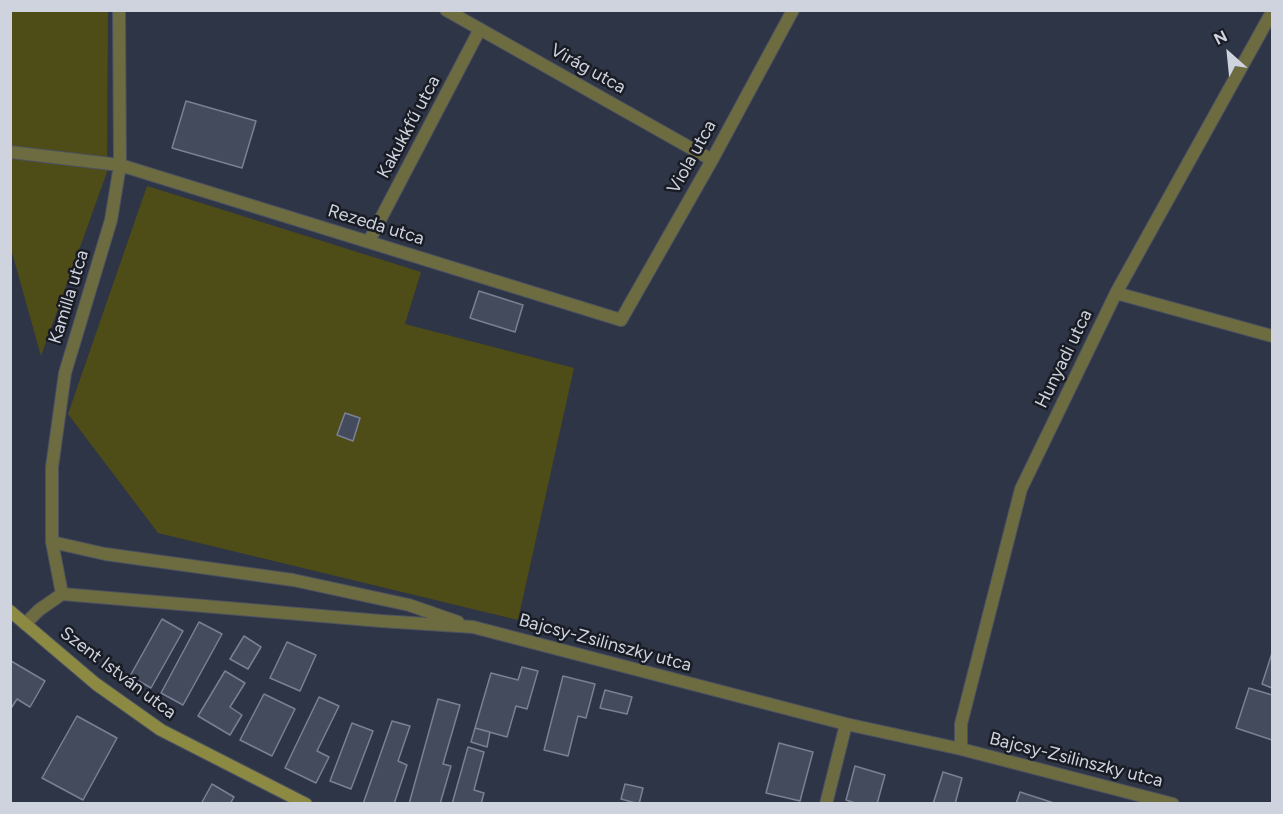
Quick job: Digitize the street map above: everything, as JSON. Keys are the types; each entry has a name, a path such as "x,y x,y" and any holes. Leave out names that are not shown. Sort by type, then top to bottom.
{"main road":[{"name":"Szent István utca","path":"10,611 96,684 161,730 306,804"}],"street":[{"name":"Kamilla utca","path":"62,594 52,542 52,467 65,373 111,220 120,165 119,10"},
{"name":"Virág utca","path":"446,10 711,160"},
{"name":"Viola utca","path":"621,320 793,10"},
{"name":"Hunyadi utca","path":"961,749 961,724 1021,489 1116,293 1272,12"},
{"name":"Kakukkfű utca","path":"369,241 480,29"},
{"name":"Rezeda utca","path":"10,152 120,165 621,320"},
{"path":"1116,293 1272,336"},
{"path":"52,542 105,554 293,580 409,605 473,627"},
{"path":"25,624 39,610 62,594"},
{"name":"Bajcsy-Zsilinszky utca","path":"62,594 473,627 846,724 961,749 1173,804"},
{"path":"826,804 846,724"}],"shaded area":[{"path":"10,11 108,11 107,172 41,356 11,249"},
{"path":"147,186 421,272 405,324 574,368 518,620 158,533 68,414"}],"building":[{"path":"186,101 256,121 242,168 172,148"},
{"path":"479,291 523,305 515,332 470,318"},
{"path":"345,413 360,418 353,441 337,435"},
{"path":"162,619 183,631 151,688 130,676"},
{"path":"199,622 222,634 183,705 161,693"},
{"path":"244,636 261,647 248,669 230,659"},
{"path":"287,642 316,655 300,691 270,678"},
{"path":"1272,653 1272,688 1262,684"},
{"path":"11,661 45,681 30,707 17,699 10,710"},
{"path":"522,667 538,671 527,709 516,706 507,737 475,728 491,673 518,680"},
{"path":"225,671 245,683 230,707 242,715 230,735 198,716"},
{"path":"563,676 595,684 586,718 578,716 568,756 544,750"},
{"path":"1249,688 1272,695 1272,740 1236,728"},
{"path":"605,690 632,697 627,714 600,708"},
{"path":"264,694 295,709 272,756 240,740"},
{"path":"319,697 339,706 317,751 329,757 316,783 285,768"},
{"path":"438,699 460,705 443,764 451,766 440,804 409,804"},
{"path":"77,716 117,738 83,800 42,778"},
{"path":"392,721 410,726 398,761 407,765 394,804 363,804"},
{"path":"352,723 373,731 351,789 330,781"},
{"path":"475,728 490,732 487,747 471,742"},
{"path":"779,743 813,752 800,801 766,793"},
{"path":"468,747 484,752 474,790 484,793 481,804 452,804"},
{"path":"855,766 885,775 877,804 858,804 846,800"},
{"path":"943,772 962,778 955,804 933,804"},
{"path":"212,784 234,797 230,804 201,804"},
{"path":"625,784 643,788 639,804 621,799"},
{"path":"1020,792 1057,804 1016,804"}]}
